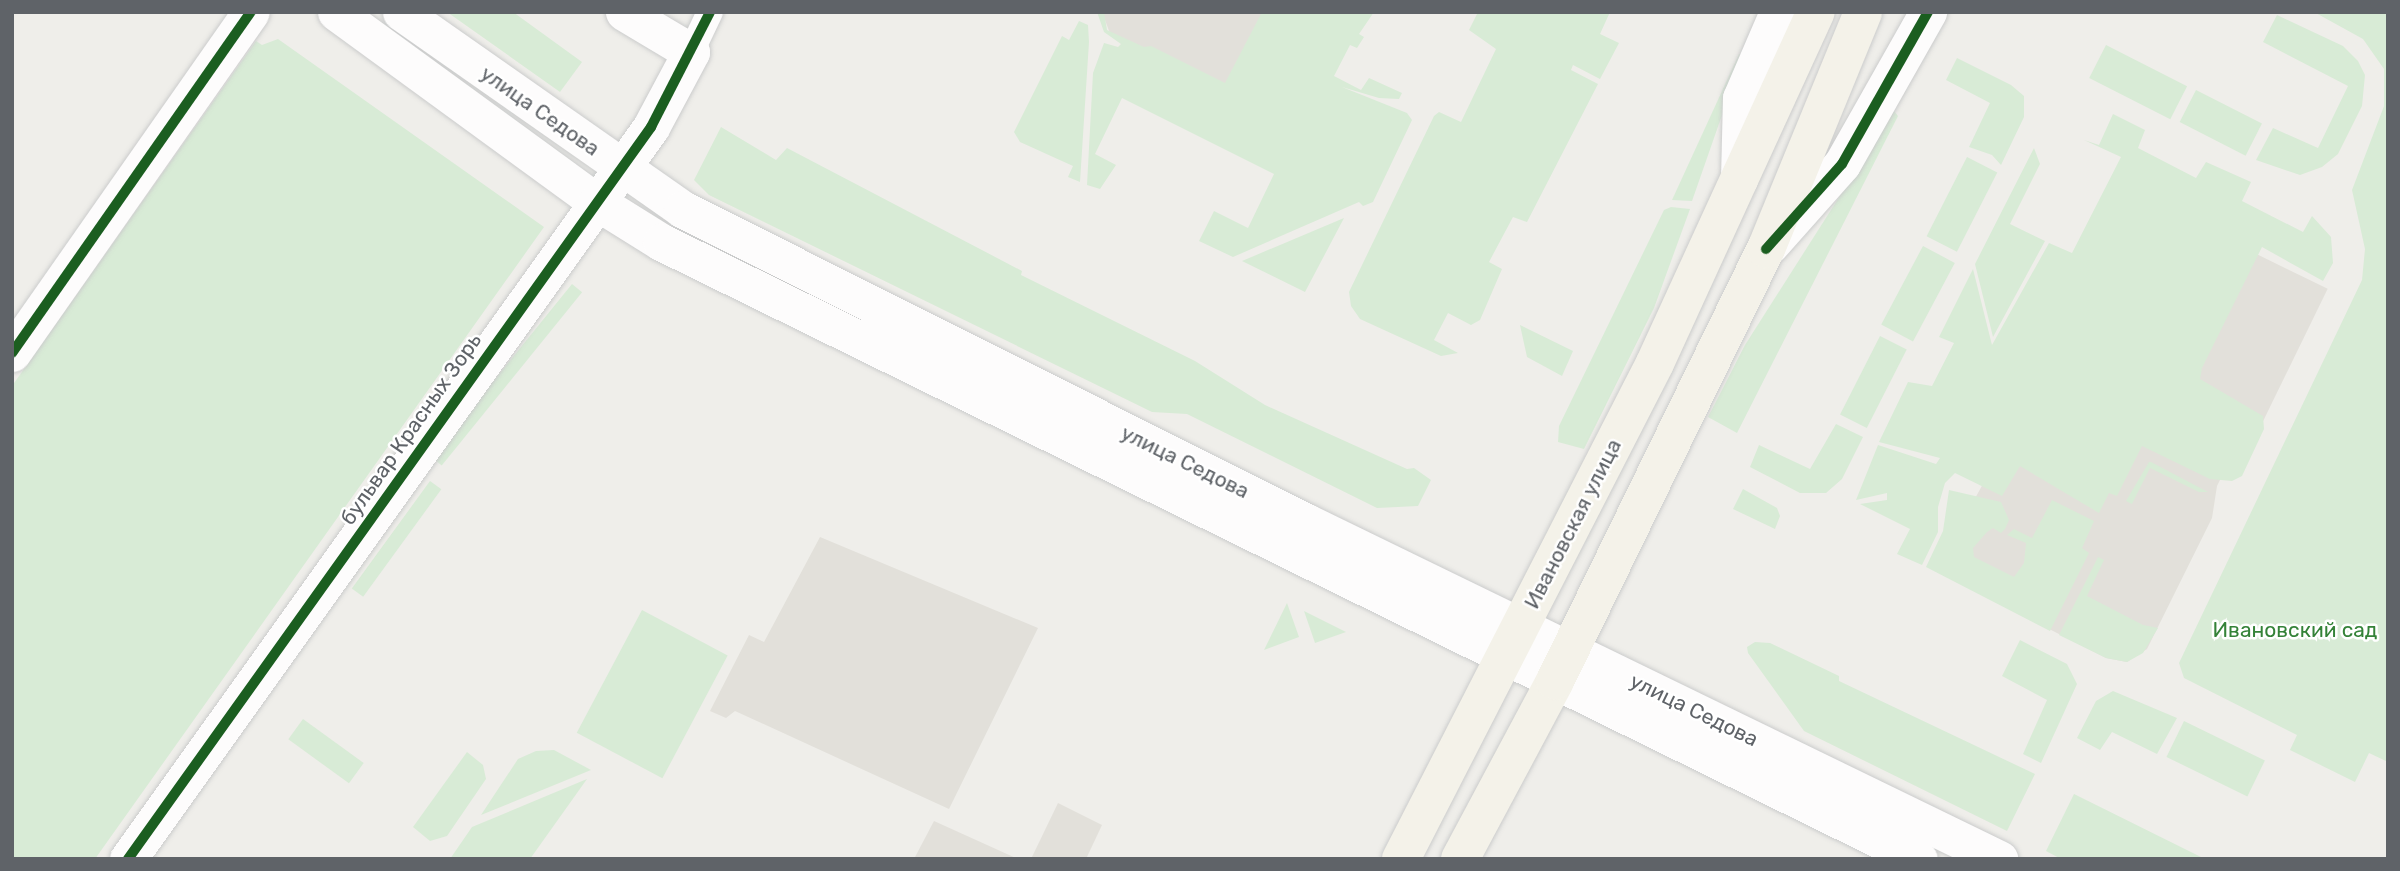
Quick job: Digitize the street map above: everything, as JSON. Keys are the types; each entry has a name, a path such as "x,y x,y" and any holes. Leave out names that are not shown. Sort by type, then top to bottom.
{"main road":[{"path":"12,352 251,12"},
{"name":"улица Седова","path":"336,12 597,202 661,242 1333,568 1513,642 1999,859"},
{"name":"улица Седова","path":"401,12 621,169 682,209 1513,642"},
{"path":"624,12 691,52"},
{"name":"Ивановская улица","path":"1739,187 1741,97 1777,12"},
{"name":"Ивановская улица","path":"1401,859 1656,363 1739,187 1816,12"},
{"path":"1766,249 1842,164 1906,54 1927,12"},
{"path":"1860,22 1862,52 1877,61 1890,62 1906,54"},
{"path":"1460,859 1563,665 1766,249 1860,22"},
{"name":"бульвар Красных Зорь","path":"128,859 621,169 650,127 691,52"},
{"name":"улица Седова","path":"1563,665 1919,859"}],"street":[{"name":"бульвар Красных Зорь","path":"691,52 710,12"}],"shaded area":[{"path":"1102,12 1275,12 1235,95 1111,36"},
{"path":"2156,205 2328,289 2253,442 2081,358"},
{"path":"2043,375 2227,466 2217,486 2212,518 2147,649 2127,662 2106,658 1935,571"},
{"path":"820,537 1038,628 949,809 735,711 726,718 710,711 749,635 764,642"},
{"path":"1058,803 1102,825 1086,859 1031,859"},
{"path":"934,821 1018,859 914,859"}],"green space":[{"path":"447,12 513,12 582,62 560,92"},
{"path":"1097,12 1104,12 1107,30 1144,47 1151,46 1225,83 1262,12 1374,12 1359,34 1364,37 1357,48 1350,45 1334,76 1361,90 1369,78 1402,93 1399,99 1379,98 1342,87 1407,113 1412,120 1373,202 1363,206 1359,202 1233,257 1199,241 1214,211 1248,228 1274,174 1122,98 1095,154 1116,165 1100,189 1087,185 1093,73 1104,43 1118,47 1121,44 1104,32"},
{"path":"1478,12 1610,12 1600,34 1619,43 1600,79 1573,65 1571,70 1598,84 1527,222 1513,217 1489,262 1502,269 1480,320 1471,325 1448,313 1434,340 1458,353 1441,356 1360,319 1351,306 1349,292 1434,116 1439,112 1461,122 1496,49 1469,30"},
{"name":"Ивановский сад","path":"2314,12 2388,12 2388,762 2369,753 2355,782 2290,750 2297,735 2184,678 2179,663 2362,280 2365,249 2352,190 2384,106 2384,69 2363,39"},
{"path":"2277,15 2343,46 2358,61 2365,75 2362,106 2338,154 2322,167 2300,175 2256,160 2273,128 2318,148 2348,86 2263,42"},
{"path":"1079,21 1088,25 1089,42 1080,182 1068,177 1073,166 1020,142 1014,132 1062,36 1069,40"},
{"path":"278,39 544,227 95,859 12,859 12,386 256,41 262,45"},
{"path":"2106,45 2187,86 2170,119 2089,78"},
{"path":"1739,54 1743,55 1692,201 1672,200"},
{"path":"1957,58 2011,85 2024,96 2024,117 2001,165 1992,155 1969,147 1990,103 1946,80"},
{"path":"2196,90 2262,124 2246,156 2180,122"},
{"path":"1894,111 1898,116 1737,433 1708,417 1745,345"},
{"path":"2113,114 2145,130 2138,148 2196,178 2206,162 2251,182 2242,201 2303,232 2312,216 2331,237 2333,263 2323,281 2262,247 2202,368 2200,379 2263,416 2264,429 2242,476 2232,481 2210,479 2142,446 2117,496 2109,493 2099,513 2020,466 2002,496 1955,473 1945,483 1938,507 1938,532 1922,565 1897,554 1910,529 1860,504 1887,500 1887,493 1856,500 1878,445 1936,464 1940,458 1879,442 1908,382 1932,386 1954,343 1939,337 1973,269 1992,345 2049,243 2072,253 2121,157 2084,140 2099,145"},
{"path":"721,127 776,160 787,148 1022,271 1021,275 1195,361 1265,405 1407,469 1414,468 1431,480 1418,506 1377,508 1187,414 1152,412 709,195 694,180"},
{"path":"2034,148 2040,164 2010,224 2045,241 1993,337 1975,264"},
{"path":"1967,157 1997,172 1957,252 1927,236"},
{"path":"1671,207 1690,209 1654,308 1584,449 1558,442 1559,426 1664,210"},
{"path":"1344,218 1305,292 1242,261"},
{"path":"1923,246 1955,263 1913,341 1881,325"},
{"path":"572,284 582,292 442,465 432,457"},
{"path":"1520,325 1573,351 1562,376 1527,357"},
{"path":"1880,336 1907,350 1867,428 1840,414"},
{"path":"1836,424 1863,437 1842,479 1826,493 1800,493 1750,467 1759,445 1810,469"},
{"path":"2149,462 2208,492 2199,492 2150,468 2132,504 2126,501"},
{"path":"430,481 441,489 363,597 352,589"},
{"path":"1743,489 1777,508 1780,516 1775,529 1733,509"},
{"path":"1949,490 2001,502 2009,520 2005,529 2001,533 1993,528 1987,532 1973,548 1974,557 2014,577 2024,563 2026,543 2007,535 2014,529 2032,538 2052,500 2094,521 2082,548 2089,553 2050,631 1926,567 1943,531"},
{"path":"2098,557 2104,560 2087,596 2143,625 2158,628 2143,653 2127,662 2106,658 2059,635"},
{"path":"1287,603 1299,637 1264,650"},
{"path":"642,610 728,656 662,778 577,733"},
{"path":"1304,611 1346,632 1315,643"},
{"path":"2020,640 2067,664 2077,684 2041,763 2023,754 2047,700 2002,676"},
{"path":"1755,642 1770,643 1839,676 1839,681 2035,774 2007,831 1804,731 1748,653 1747,647"},
{"path":"2113,691 2177,718 2157,754 2112,732 2100,750 2077,738 2096,701"},
{"path":"303,719 364,763 349,783 288,739"},
{"path":"2184,721 2265,760 2247,796 2166,757"},
{"path":"554,750 591,770 481,815 518,759 536,751"},
{"path":"467,752 483,765 486,779 447,836 430,841 413,827"},
{"path":"587,779 530,859 450,859 472,827"},
{"path":"2074,794 2205,859 2061,859 2046,851"}],"cycle path":[{"path":"12,353 251,12"},
{"path":"128,859 651,127 710,12"},
{"path":"1766,249 1842,164 1928,12"}]}
